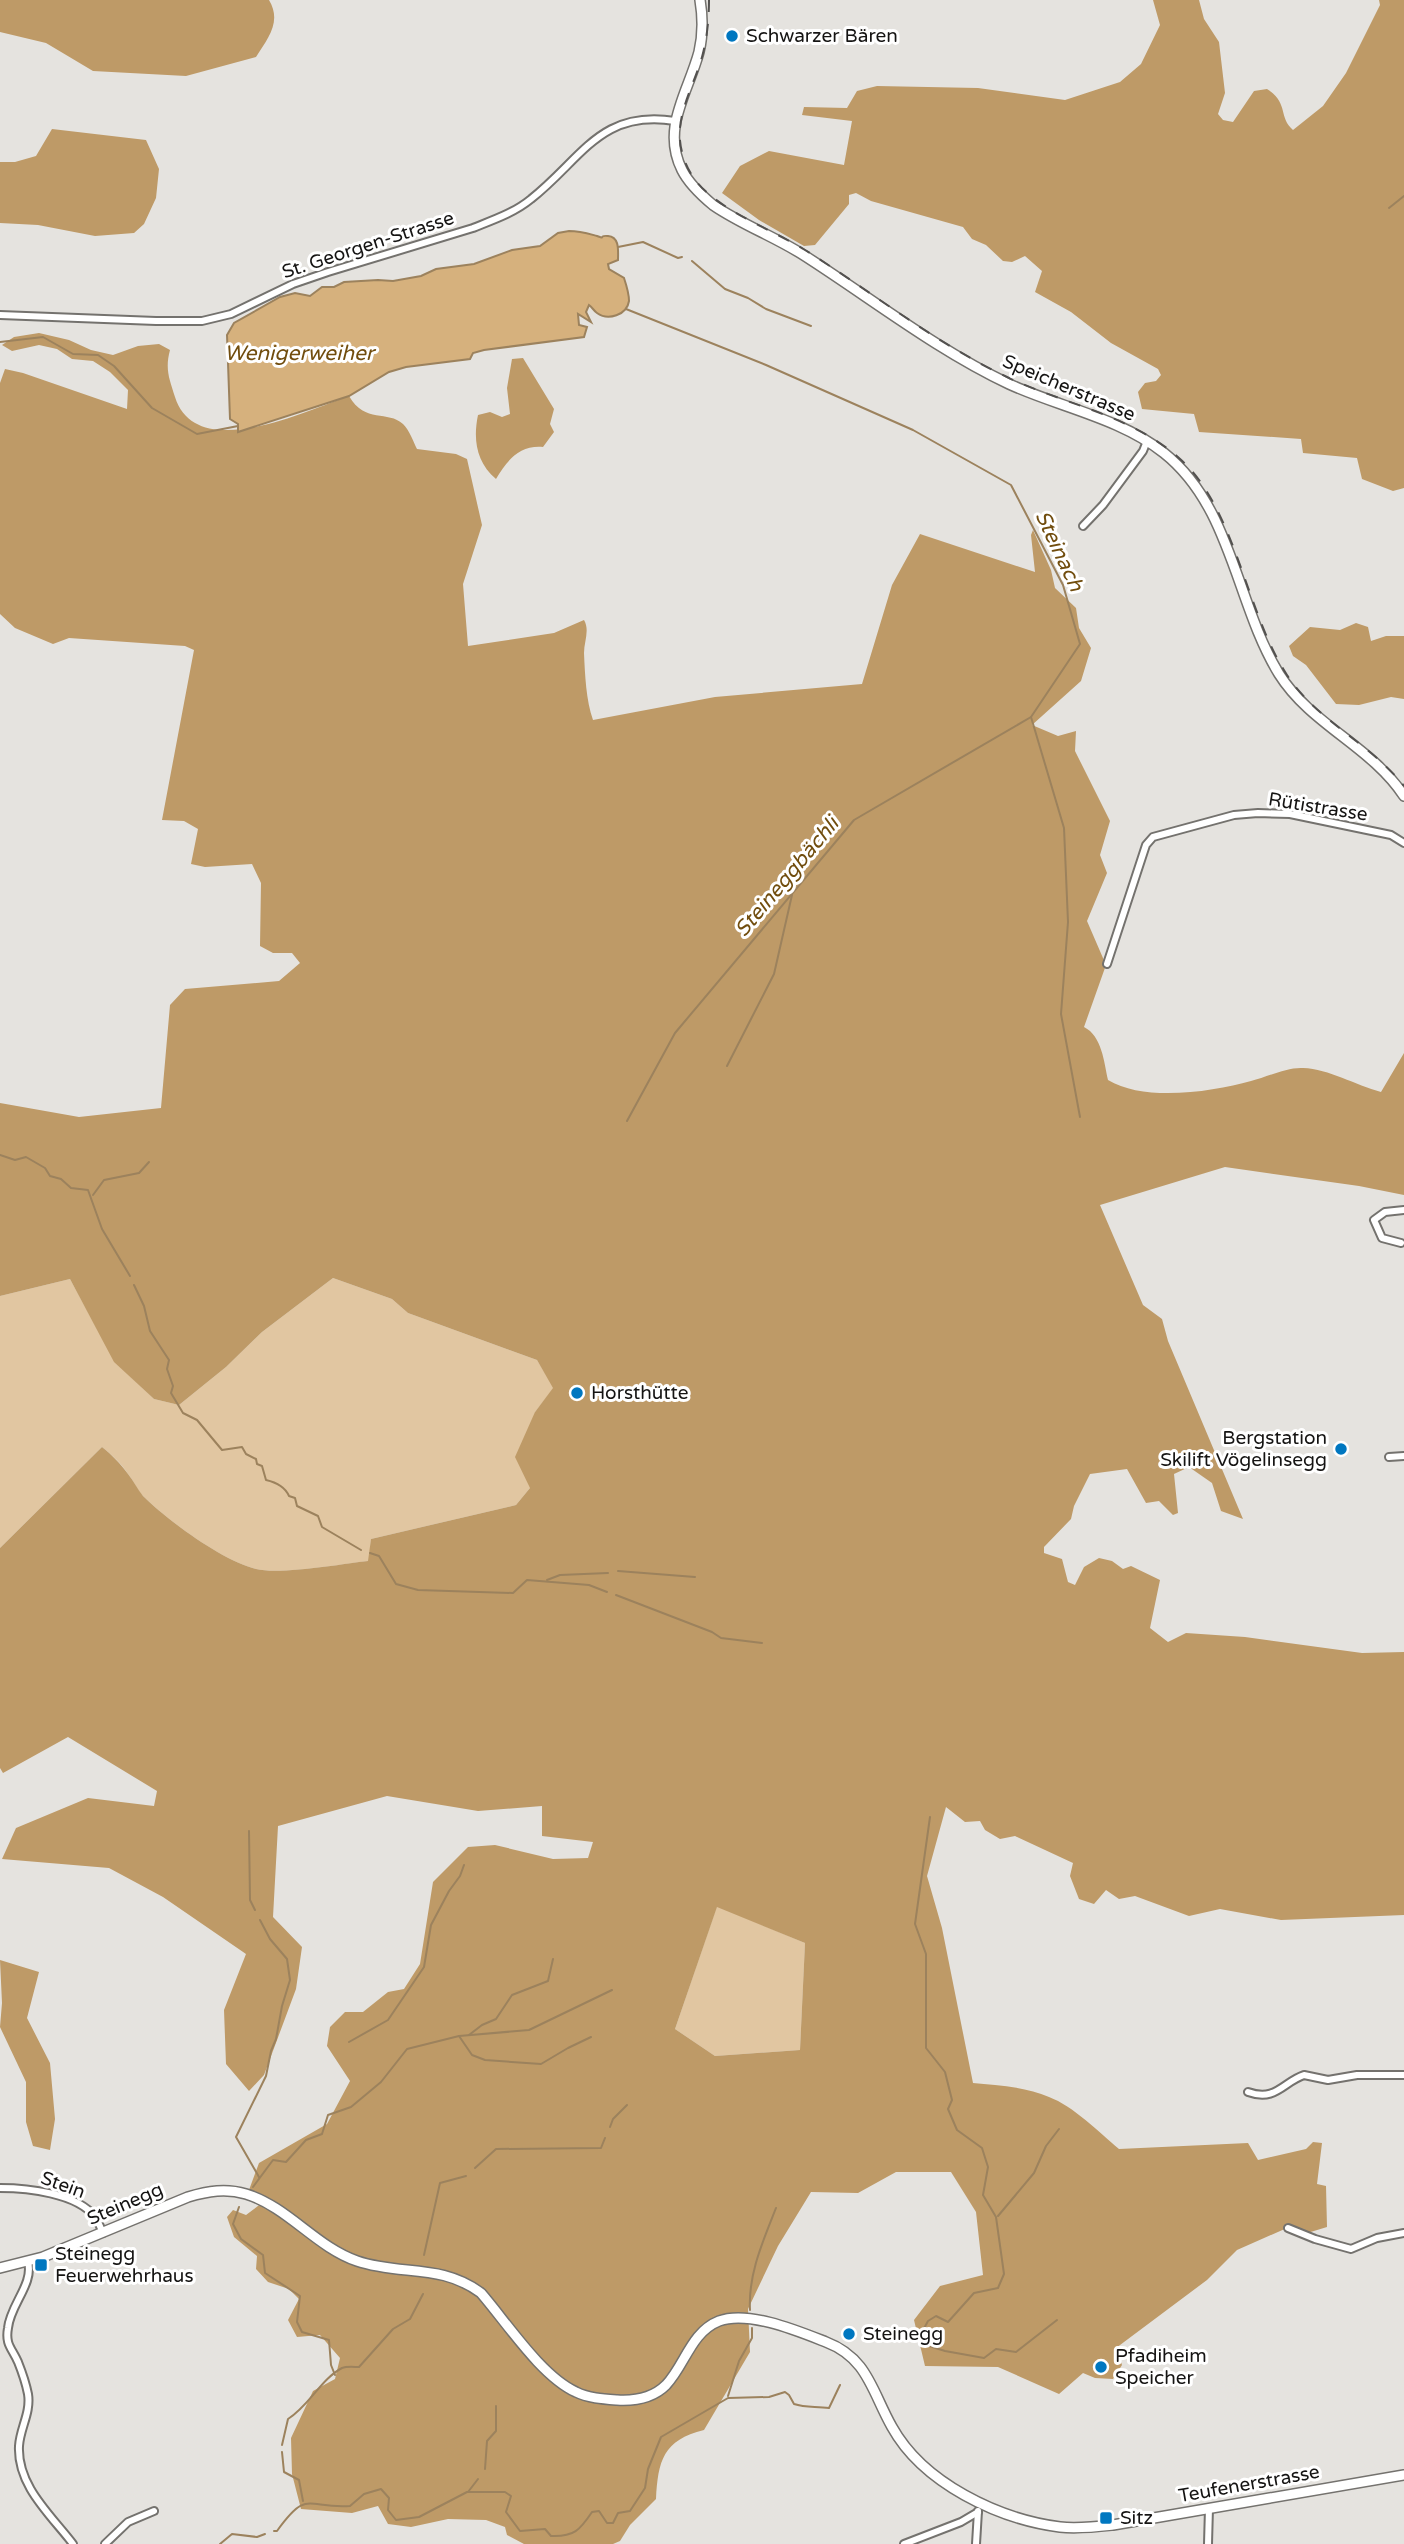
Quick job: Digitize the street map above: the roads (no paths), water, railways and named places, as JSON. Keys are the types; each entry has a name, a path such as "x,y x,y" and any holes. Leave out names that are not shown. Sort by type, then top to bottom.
{"main road":[{"name":"Speicherstrasse","path":"700,0 701,44 675,121 675,148 681,168 695,189 714,205 794,249 978,368 1027,392 1147,441 1179,466 1206,503 1265,647 1280,676 1300,702 1379,766 1404,796"},
{"name":"Steinegg","path":"0,2268 28,2262 203,2192 222,2190 239,2192 265,2203 334,2250 355,2260 441,2273 467,2283 481,2293 552,2376 578,2393 600,2399 625,2401 652,2395 667,2384 699,2335 721,2320"},
{"name":"Teufenerstrasse","path":"721,2320 738,2317 767,2322 826,2342 851,2356 866,2374 892,2428 910,2453 940,2479 980,2507 1037,2522 1082,2528 1404,2475"}],"street":[{"name":"St. Georgen-Strasse","path":"0,315 190,322 225,316 293,284 442,238 502,216 528,202 580,152 622,123 646,118 675,121"},
{"path":"1083,526 1103,505 1143,451 1147,441"},
{"name":"Rütistrasse","path":"1107,964 1146,845 1153,837 1234,815 1277,813 1391,835 1404,843"},
{"path":"1401,1243 1381,1238 1374,1220 1385,1212 1404,1210"},
{"path":"1389,1457 1404,1456"},
{"path":"1248,2092 1263,2095 1274,2092 1304,2075 1328,2080 1357,2075 1404,2074"},
{"name":"Stein","path":"0,2188 39,2191 67,2199 90,2212 103,2232"},
{"path":"1288,2228 1351,2249 1377,2238 1404,2233"},
{"path":"28,2262 30,2275 10,2314 7,2343 18,2362 28,2393 29,2407 19,2449 21,2462 35,2497 45,2513 73,2544"},
{"path":"904,2544 961,2522 980,2507"},
{"path":"976,2544 980,2507"},
{"path":"1208,2544 1209,2508"},
{"path":"105,2544 128,2522 154,2511"}],"water":[{"name":"Wenigerweiher","path":"569,231 615,239 618,245 618,260 608,264 609,269 624,278 629,301 625,310 611,316 601,315 589,305 586,312 591,322 578,314 579,325 587,327 584,337 484,350 473,353 470,359 406,367 389,372 349,396 238,432 238,424 230,419 227,335 234,323 280,297 295,293 310,296 322,287 334,287 344,282 393,281 421,276 436,269 474,264 512,250 540,246 558,233"}],"waterway":[{"path":"1389,208 1404,196"},
{"path":"618,247 643,242 678,258 682,257"},
{"path":"692,261 725,289 766,309 811,326"},
{"name":"Steinach","path":"626,309 766,365 913,430 1011,485 1063,585 1080,644 1031,717 1064,828 1068,922 1061,1014 1080,1117"},
{"name":"Steinach","path":"0,342 43,337 73,354 98,355 114,366 152,408 197,434 238,426"},
{"name":"Steineggbächli","path":"627,1121 675,1033 854,820 1031,717"},
{"path":"727,1066 774,974 792,895"},
{"path":"0,1155 15,1160 26,1157 71,1188 88,1190 102,1229 130,1276"},
{"path":"93,1195 104,1180 139,1173 149,1162"},
{"path":"134,1285 144,1306 150,1331 169,1360 167,1369 173,1386 171,1393 183,1413 197,1420 222,1450 242,1447 246,1454 262,1466 266,1480 279,1485 289,1496 295,1498 297,1506 318,1516 322,1527 361,1550"},
{"path":"370,1553 379,1556 396,1584 418,1590 513,1593 527,1580 589,1585 607,1592"},
{"path":"618,1571 695,1577"},
{"path":"547,1580 560,1575 608,1573"},
{"path":"616,1595 712,1632 721,1638 762,1643"},
{"path":"930,1817 915,1924 926,1954 926,2048 945,2072 952,2100 948,2109 957,2130 982,2148 988,2167 983,2195 996,2217 1004,2274 998,2288 974,2293 948,2322 936,2316 928,2321 922,2332 926,2345 984,2358 996,2349 1016,2352 1057,2320"},
{"path":"249,1831 250,1900 255,1910"},
{"path":"349,2042 388,2020 424,1967 431,1925 464,1865"},
{"path":"259,2177 236,2137 266,2076 290,1980 287,1959 270,1939 260,1920"},
{"path":"469,2035 496,2019 512,1995 548,1981 553,1959"},
{"path":"253,2187 273,2160 286,2162 306,2140 322,2134 328,2115 351,2107 381,2082 407,2049 459,2036 529,2030 612,1990"},
{"path":"459,2036 472,2055 485,2060 541,2064 591,2037"},
{"path":"610,2127 613,2119 627,2105"},
{"path":"998,2216 1034,2173 1046,2146 1059,2129"},
{"path":"475,2168 496,2149 601,2148 605,2138"},
{"path":"424,2255 440,2183 466,2176"},
{"path":"239,2207 233,2224 241,2239 263,2255 265,2273 300,2296 297,2322 302,2332 329,2340 331,2365 335,2375"},
{"path":"750,2310 754,2271 776,2208"},
{"path":"282,2445 288,2419 335,2373 344,2367 359,2367 393,2329 410,2319 423,2294"},
{"path":"728,2396 739,2361 752,2338 752,2328"},
{"path":"274,2531 302,2505 350,2506 364,2494 381,2489 389,2498 388,2510 396,2520 419,2517 467,2492 505,2492 511,2496 506,2512 520,2531 545,2529 551,2536 571,2534 580,2528 592,2512 599,2511 607,2523 613,2523 618,2513 630,2511 645,2488 648,2469 661,2437 728,2398 769,2397 785,2392 794,2404 829,2408 840,2385"},
{"path":"485,2469 487,2441 496,2431 496,2406"},
{"path":"282,2452 284,2472 299,2480 303,2501"},
{"path":"468,2492 478,2479"},
{"path":"220,2544 232,2534 257,2537 265,2534"}],"railway":[{"path":"709,0 704,50 680,127 684,158 700,186 732,211 805,250 980,364 1140,431 1179,458 1198,479 1214,504 1260,621 1287,675 1313,706 1376,757 1404,786"}],"place":[{"name":"Schwarzer Bären","path":"732,36"},
{"name":"Horsthütte","path":"577,1393"},
{"name":"Bergstation Skilift Vögelinsegg","path":"1341,1449"},
{"name":"Steinegg Feuerwehrhaus","path":"41,2265"},
{"name":"Steinegg","path":"849,2334"},
{"name":"Pfadiheim Speicher","path":"1101,2367"},
{"name":"Sitz","path":"1106,2518"}]}
